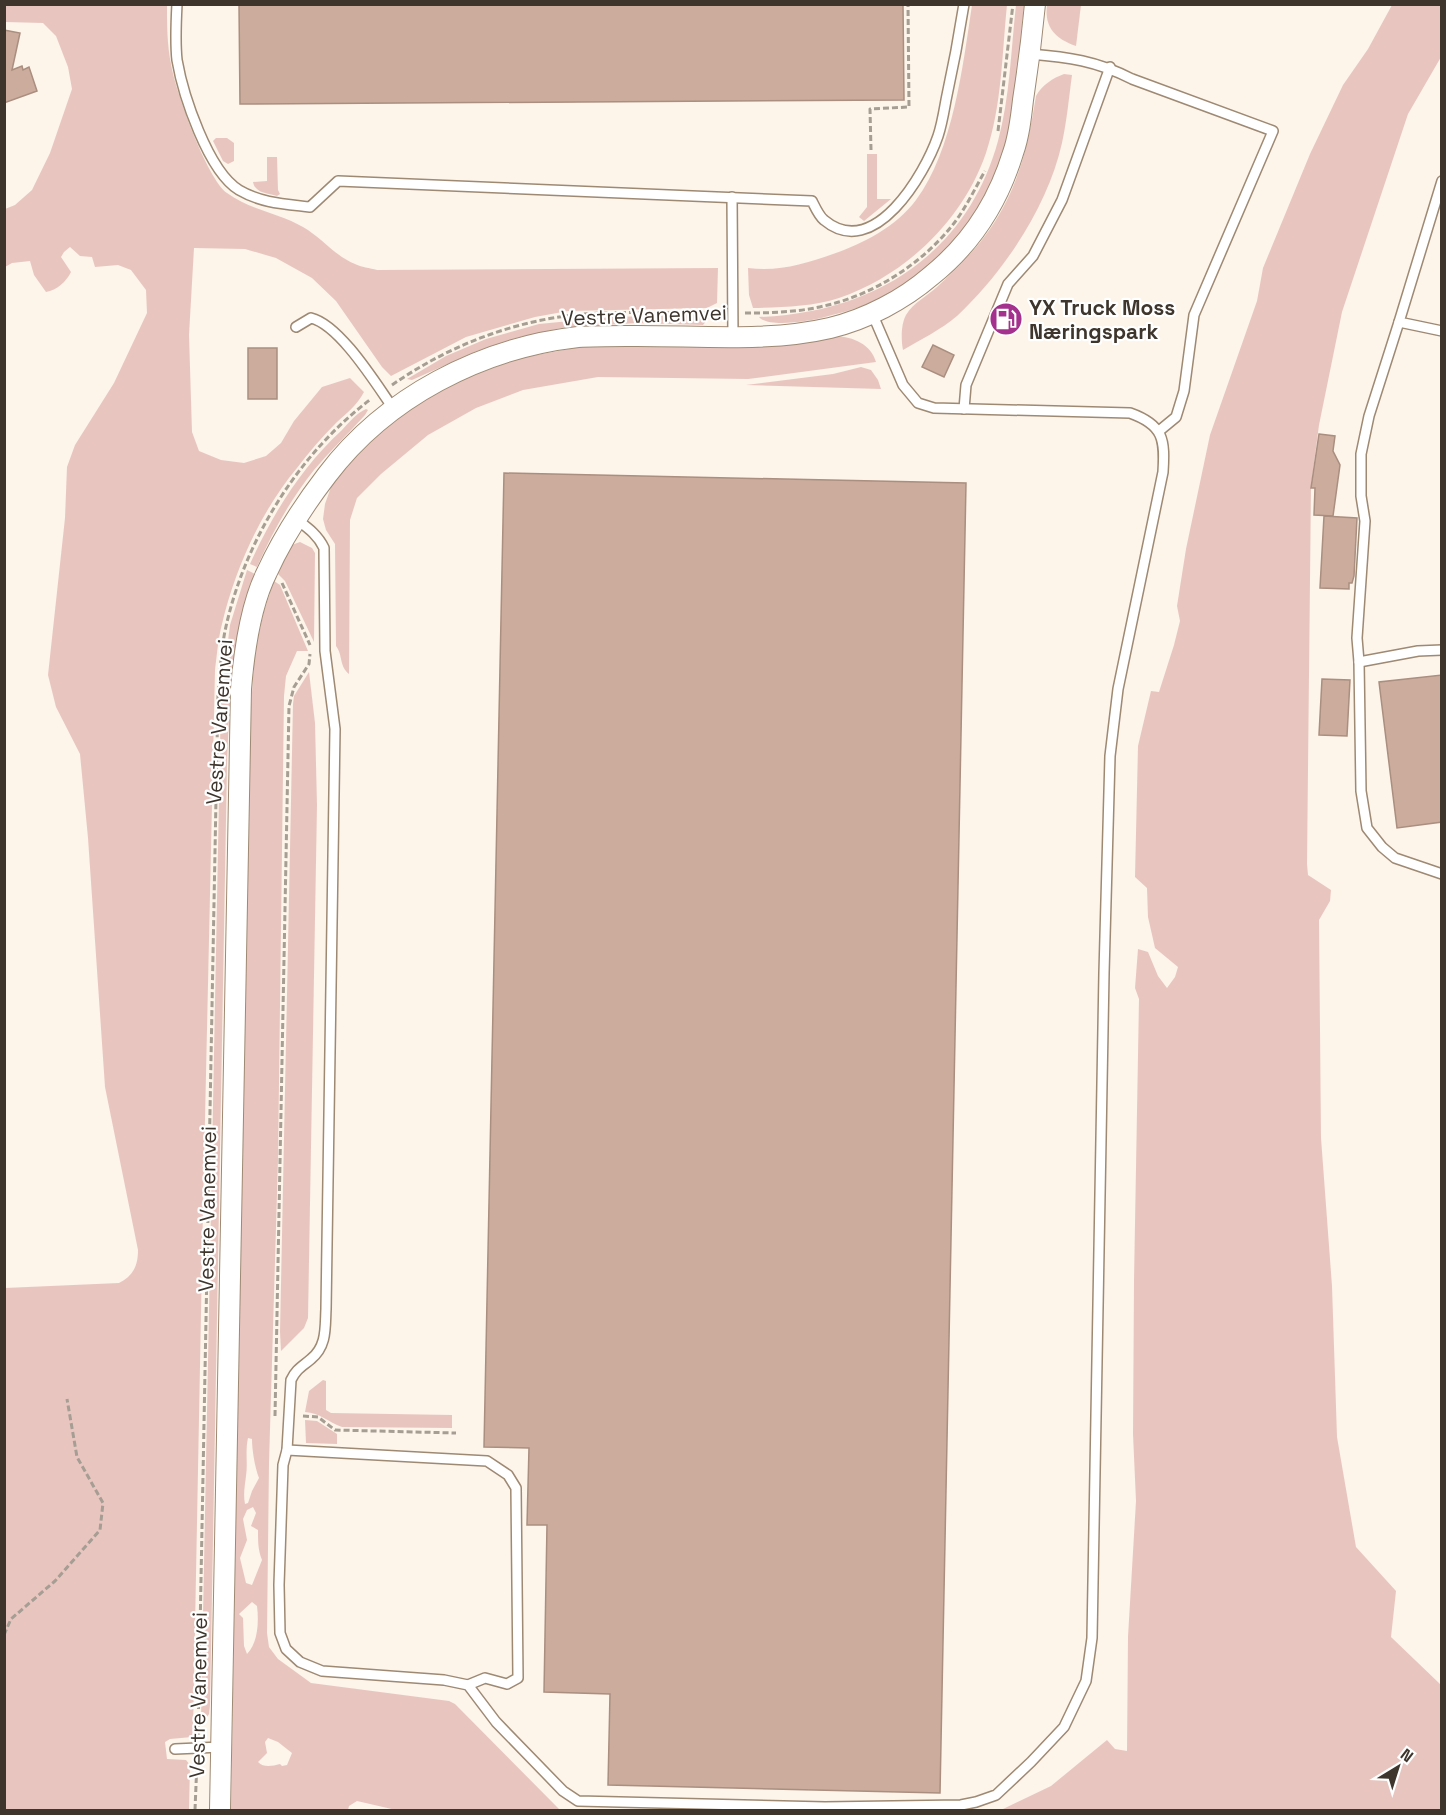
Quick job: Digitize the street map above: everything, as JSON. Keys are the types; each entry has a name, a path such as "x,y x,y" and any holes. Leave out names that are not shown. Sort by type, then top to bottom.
{"street":[{"name":"Vestre Vanemvei","path":"220,1810 241,688 246,646 265,574 296,519 344,452 393,408 414,394 473,365 535,345 582,337 733,336 805,332 833,327 871,313 894,303 916,288 958,252 995,200 1014,150 1030,54 1035,4"}],"lane":[{"path":"177,4 177,59 184,87 205,145 222,176 239,190 262,201 310,207 339,181 812,201 823,219 841,230 858,231 869,228 891,212 911,190 927,162 939,135 964,4"},
{"path":"1030,54 1075,58 1110,67 1132,79 1273,130 1194,315 1184,391 1176,417 1159,431"},
{"path":"964,409 966,385 1008,284 1033,256 1062,200 1110,67"},
{"path":"1442,180 1369,416 1361,454 1361,496 1365,520 1357,638 1361,791 1367,828 1382,847 1395,858 1442,874"},
{"path":"732,197 733,336"},
{"path":"468,1684 503,1729 563,1791 578,1801 825,1807 961,1805 996,1795 1064,1727 1086,1681 1092,1638 1110,756 1118,689 1163,472 1165,446 1159,431 1145,418 1130,413 934,408 918,403 903,385 871,313"},
{"path":"296,327 311,318 327,326 354,355 393,408"},
{"path":"1399,322 1442,331"},
{"path":"287,1450 487,1461 508,1475 516,1488 518,1678 507,1684 485,1678 468,1684 444,1680 322,1671 300,1662 286,1649 280,1633 279,1585 283,1465 287,1450 291,1380 295,1372 313,1358 324,1341 335,729 325,651 324,548 320,539 296,519"},
{"path":"1359,662 1399,654 1442,650"},
{"path":"175,1749 221,1747"}],"path":[{"path":"871,150 870,109 909,107 908,4"},
{"path":"996,138 1013,4"},
{"path":"195,1810 218,694 225,631 245,566 269,517 292,480 344,422 382,392 437,356 469,342 530,322 601,313 774,313 818,307 852,298 876,287 906,268 938,242 961,214 987,164"},
{"path":"245,566 281,582 311,646 309,664 294,687 289,706 274,1413 279,1416"},
{"path":"4,1635 11,1619 55,1581 100,1530 103,1503 77,1457 67,1399"},
{"path":"302,1416 318,1417 335,1430 456,1433"}],"shaded area":[{"path":"167,4 168,42 174,76 193,133 219,185 245,204 303,227 348,261 377,270 718,268 717,303 707,308 568,311 535,317 466,337 391,376 382,367 336,301 312,278 276,258 245,249 194,248 189,335 192,432 199,451 221,460 244,463 266,456 281,443 294,421 322,387 350,378 364,392 355,405 306,456 284,485 261,522 242,562 227,603 215,670 193,1732 192,1737 170,1739 165,1742 167,1759 186,1760 190,1765 189,1810 5,1810 5,1288 119,1283 131,1274 138,1256 105,1087 80,754 56,707 48,675 65,518 67,467 75,445 114,383 147,313 146,290 131,270 118,265 95,267 92,257 80,256 70,247 61,257 71,272 61,285 50,291 46,292 34,275 30,261 12,263 5,267 5,209 15,205 32,190 50,153 72,89 68,67 56,36 43,23 5,22 5,5"},
{"path":"972,5 1007,5 998,98 991,135 976,178 963,201 929,242 909,260 864,288 818,303 753,308 749,295 748,268 770,269 791,266 845,250 889,226 916,200 929,180 948,133 960,80"},
{"path":"1016,5 1024,5 1009,132 996,173 985,195 957,236 922,271 902,286 867,304 800,322 771,322 759,317 801,313 840,304 877,289 910,270 939,245 964,216 984,181 998,141 1008,90"},
{"path":"1047,5 1081,5 1076,46 1053,32 1047,20"},
{"path":"1392,5 1441,5 1441,57 1408,114 1342,312 1319,425 1311,486 1307,864 1308,875 1331,890 1330,901 1319,920 1321,1138 1332,1286 1337,1437 1356,1547 1396,1591 1391,1637 1440,1684 1441,1810 1001,1810 1051,1786 1107,1740 1115,1749 1127,1751 1128,1637 1136,1501 1133,1434 1139,999 1135,988 1138,949 1148,952 1158,976 1167,988 1175,977 1178,967 1155,948 1148,917 1147,888 1135,877 1138,746 1151,691 1159,692 1174,645 1180,621 1177,606 1186,549 1210,435 1257,301 1263,268 1310,154 1343,85 1368,49"},
{"path":"1064,74 1072,75 1062,143 1046,190 1022,237 991,279 957,316 903,350 902,332 906,315 916,303 958,267 990,229 1008,197 1021,165 1036,96 1048,82"},
{"path":"216,138 227,138 234,143 234,161 228,164 223,161 213,141"},
{"path":"867,154 877,154 877,199 891,199 864,221 859,217 867,207"},
{"path":"267,157 277,157 280,194 277,196 254,186 253,182 267,181"},
{"path":"694,315 709,318 703,325 636,323 561,328 516,338 477,351 412,380 407,379 446,356 486,339 539,324 611,317"},
{"path":"836,336 849,338 866,346 876,362 748,379 598,377 523,390 476,408 428,435 381,474 357,498 350,520 349,674 346,671 336,646 335,544 326,530 323,519 325,504 331,487 342,469 377,434 421,402 463,379 520,358 580,347"},
{"path":"861,367 871,370 881,389 746,385 833,374"},
{"path":"366,409 368,410 365,415 305,481 275,529 257,567 250,564 289,492 327,445 350,421"},
{"path":"300,542 312,548 315,553 314,642 285,581 277,573 289,546"},
{"path":"247,570 255,574 240,620 236,644 227,765 210,1705 209,1714 203,1723 201,1719 221,696 230,625"},
{"path":"274,581 280,585 308,651 297,651 286,676 284,696 278,1160 269,1463 267,1633 269,1647 278,1659 311,1683 449,1701 455,1704 560,1810 396,1810 357,1801 349,1806 348,1810 231,1810 249,733 255,651","holes":["248,1438 252,1439 259,1478 248,1503 245,1504","253,1507 256,1513 251,1526 258,1530 258,1546 262,1560 252,1585 246,1583 240,1558 247,1540 243,1519 247,1510","252,1602 257,1606 257,1632 247,1654 244,1646 243,1618 239,1614","268,1738 278,1742 292,1753 287,1765 265,1766 258,1762 267,1753 265,1742"]},
{"path":"309,672 315,723 317,805 308,1318 304,1328 281,1351 293,704 294,696"},
{"path":"323,1380 326,1381 326,1410 331,1413 452,1415 452,1428 342,1427 320,1416 305,1412 309,1391"},
{"path":"305,1420 317,1421 337,1434 337,1444 306,1443"}],"building":[{"path":"239,4 903,4 904,100 240,104"},
{"path":"4,30 20,33 12,70 22,66 23,70 29,67 37,91 4,103"},
{"path":"933,345 954,355 944,377 922,367"},
{"path":"248,348 277,348 277,399 248,399"},
{"path":"1319,434 1335,436 1333,451 1340,465 1333,516 1314,515 1315,488 1311,488"},
{"path":"504,473 966,483 940,1793 608,1785 610,1694 544,1692 547,1525 527,1525 529,1448 484,1447"},
{"path":"1324,516 1357,518 1354,576 1352,583 1349,583 1349,589 1320,588"},
{"path":"1442,675 1442,822 1397,828 1379,682"},
{"path":"1322,679 1350,680 1347,736 1319,735"}],"place":[{"name":"YX Truck Moss Næringspark","path":"1006,319"}]}
